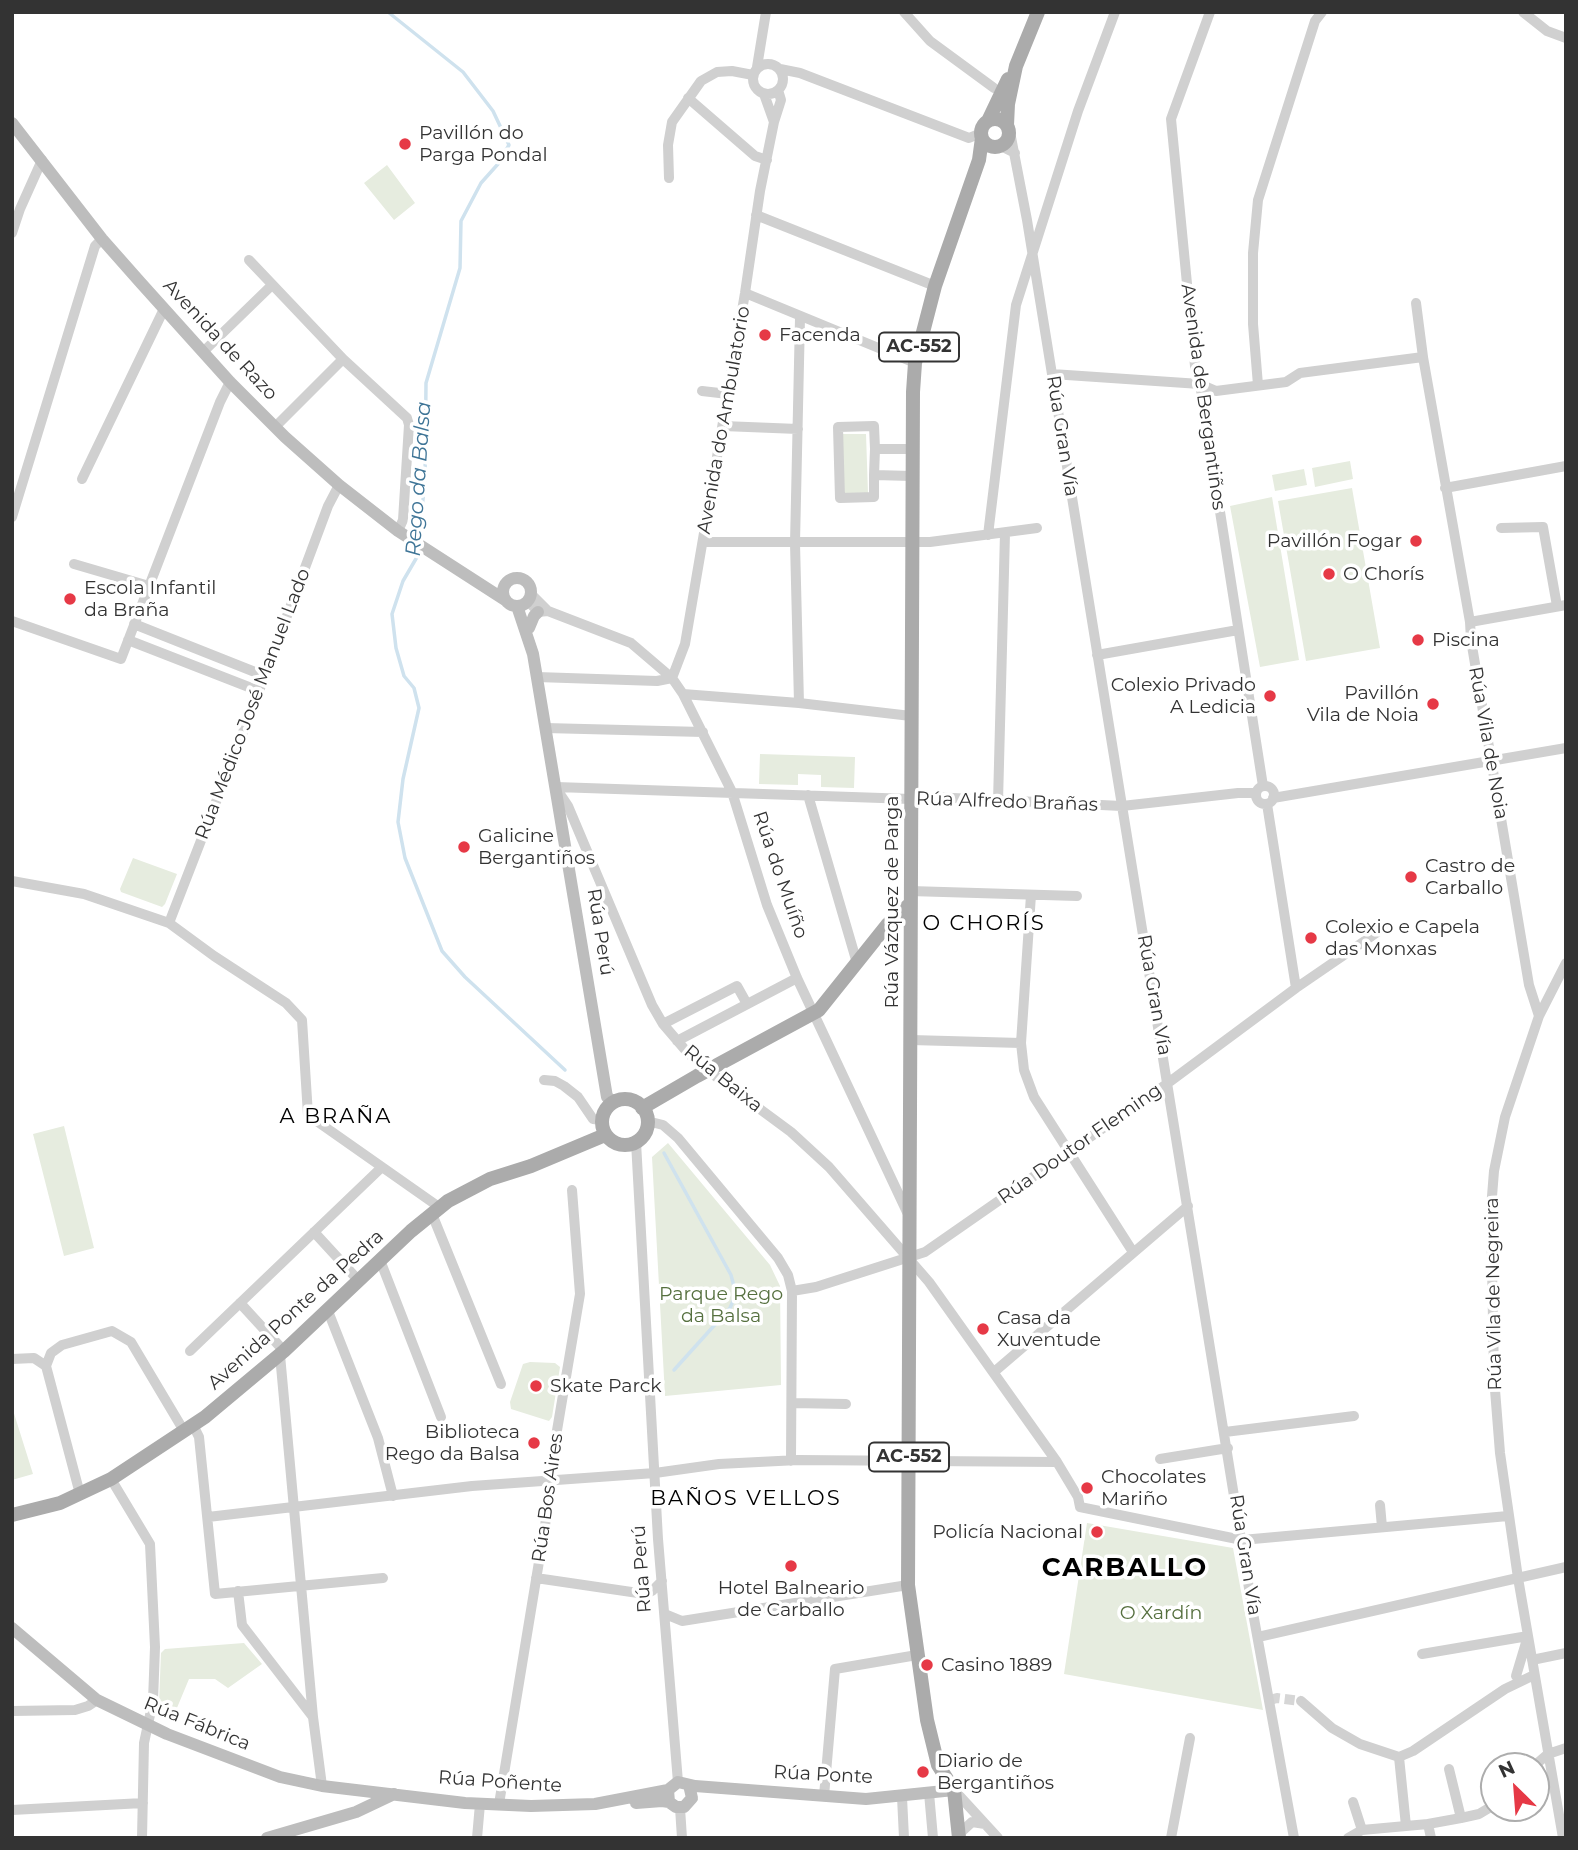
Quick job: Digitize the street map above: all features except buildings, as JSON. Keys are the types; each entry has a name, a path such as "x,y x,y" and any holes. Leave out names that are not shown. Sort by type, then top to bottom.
{"main road":[{"name":"AC-552","path":"984,130 1013,72 1038,12"},
{"name":"AC-552","path":"979,160 1007,140 1008,104 1013,72"},
{"path":"999,146 988,145 984,130 997,118 1008,128"},
{"name":"Rúa Vázquez de Parga","path":"917,1654 908,1585 911,1040 908,908 915,363 935,286 979,160 984,130"},
{"path":"645,1115 632,1101 614,1102 604,1112 602,1119 605,1135 622,1145 636,1142 644,1133 645,1115 663,1096 814,1014 825,1005 887,925 908,908 903,877 910,866"},
{"name":"Avenida Ponte da Pedra","path":"12,1515 60,1503 111,1479 189,1428 282,1353 380,1260 436,1210 462,1192 605,1135"},
{"name":"AC-552","path":"917,1654 935,1756 954,1790 959,1836"}],"street":[{"path":"766,12 755,71 756,89 764,94 774,122"},
{"path":"904,12 930,41 994,88"},
{"path":"988,535 1016,305 1078,111 1115,12"},
{"name":"Avenida de Bergantiños","path":"1210,12 1171,119 1195,366 1238,629 1259,790"},
{"path":"1258,385 1253,324 1253,253 1258,200 1315,21 1322,12"},
{"path":"1523,12 1547,30 1566,38"},
{"path":"762,43 766,58 783,78 778,90 764,94"},
{"path":"669,178 668,145 672,122 701,81 717,72 755,71 775,66 800,73 969,138 984,130"},
{"path":"994,88 1013,72"},
{"path":"994,88 995,106"},
{"name":"Avenida do Ambulatorio","path":"672,678 685,644 756,215 774,122 781,100 778,90"},
{"path":"688,98 755,156 767,160"},
{"name":"Avenida de Razo","path":"12,123 103,239 230,382 339,485 429,553"},
{"name":"Rúa Gran Vía","path":"1008,128 1015,153 1032,253 1258,1637 1294,1838"},
{"path":"999,146 1015,153"},
{"path":"12,233 42,160"},
{"path":"756,215 935,286"},
{"path":"12,517 95,246 103,239"},
{"path":"249,260 343,359 407,418 409,425 402,520 398,531"},
{"path":"203,352 272,285"},
{"path":"745,293 800,318 915,363"},
{"name":"Rúa Vila de Noia","path":"1416,303 1529,985 1539,1016"},
{"path":"82,480 164,309"},
{"path":"799,703 795,543 800,318"},
{"path":"1052,374 1200,384 1216,391 1286,382 1300,373 1423,357"},
{"path":"275,427 343,359"},
{"path":"12,621 121,659 230,382"},
{"path":"702,391 728,394"},
{"path":"723,426 798,429"},
{"path":"874,426 875,449 874,497 840,498 838,427 874,426"},
{"path":"875,449 913,449"},
{"path":"1445,488 1566,466"},
{"path":"874,475 912,476"},
{"name":"Rúa Médico José Manuel Lado","path":"169,923 328,506 339,485"},
{"path":"1470,622 1561,606 1543,527 1501,528"},
{"path":"703,542 912,542 1037,528"},
{"path":"998,802 1005,533"},
{"name":"Rúa do Muíño","path":"429,553 505,600 525,601 543,612 631,643 672,678 683,694 732,792 767,905 797,978 909,1215"},
{"path":"74,564 149,586"},
{"name":"Rúa do Muíño","path":"507,582 516,578 524,580 530,586 525,601"},
{"path":"485,587 507,582"},
{"path":"505,600 503,591 507,582"},
{"name":"Rúa Perú","path":"525,601 607,1097 614,1102"},
{"path":"530,635 534,615 543,612"},
{"path":"134,624 265,676"},
{"path":"1097,655 1238,629"},
{"path":"128,640 259,691"},
{"path":"195,666 201,651"},
{"path":"537,677 657,681 672,678"},
{"path":"683,694 799,703 911,716"},
{"path":"545,728 703,732"},
{"path":"1296,988 1270,801 1272,790 1259,790 1260,803 1270,801 1492,760 1566,748"},
{"name":"Rúa Alfredo Brañas","path":"555,787 911,799 932,797 1122,806 1259,790"},
{"name":"Rúa Baixa","path":"555,787 568,806 652,1005 663,1024 707,1070 791,1132 830,1167 929,1282 1057,1462 1078,1497 1080,1507 1242,1540"},
{"path":"808,795 857,963"},
{"path":"567,851 575,848 586,849"},
{"path":"12,881 83,894 169,923 286,1003 302,1020 308,1115 382,1167 436,1210 501,1384"},
{"path":"1031,895 1021,1043 1024,1070 1034,1097 1133,1252"},
{"path":"908,908 1031,895 1077,896"},
{"name":"Rúa Doutor Fleming","path":"792,1292 816,1287 925,1252 1168,1083 1296,988 1385,927"},
{"name":"Rúa Vila de Negreira","path":"1548,1752 1508,1516 1496,1398 1491,1262 1492,1191 1502,1129 1539,1016 1566,963"},
{"path":"677,1041 797,978"},
{"path":"663,1024 737,986 747,1004"},
{"path":"911,1040 1021,1043"},
{"path":"544,1080 555,1081 578,1097 593,1119 602,1119"},
{"path":"645,1115 678,1138 778,1258 788,1275 792,1292 795,1461"},
{"name":"Rúa Perú","path":"636,1142 662,1581 682,1838"},
{"path":"190,1351 382,1167"},
{"name":"Rúa Bos Aires","path":"499,1804 580,1294 572,1190"},
{"path":"994,1372 1188,1206"},
{"path":"314,1232 359,1281"},
{"path":"380,1260 441,1417"},
{"path":"240,1303 282,1353 293,1507 322,1786"},
{"path":"328,1311 378,1438 393,1496"},
{"path":"80,1494 46,1366 51,1353 61,1345 112,1331 131,1342 189,1428 198,1437 215,1594 383,1578"},
{"path":"12,1359 34,1357 46,1366"},
{"path":"792,1403 846,1404"},
{"path":"1225,1432 1354,1416"},
{"path":"1160,1459 1228,1448"},
{"path":"208,1517 472,1486 655,1473 719,1464 795,1461 1057,1462"},
{"path":"111,1479 150,1544 155,1647 153,1701 144,1743 142,1838"},
{"path":"1380,1505 1382,1527"},
{"path":"1242,1540 1508,1516"},
{"path":"1258,1637 1566,1567"},
{"path":"537,1578 645,1594 662,1581"},
{"path":"665,1614 682,1622 908,1585"},
{"path":"239,1591 242,1625 313,1717"},
{"name":"Rúa Fábrica","path":"12,1628 97,1700 149,1726 280,1777 322,1786 395,1794"},
{"path":"1422,1654 1528,1636"},
{"name":"Rúa Vila de Negreira","path":"1512,1684 1528,1636"},
{"path":"1515,1639 1525,1650"},
{"path":"1301,1701 1332,1728 1360,1744 1399,1757 1413,1751 1533,1668 1566,1653"},
{"path":"824,1796 835,1669 917,1654"},
{"path":"1512,1684 1531,1689 1538,1694"},
{"path":"12,1711 75,1710 97,1700"},
{"path":"1171,1838 1190,1738"},
{"path":"1399,1757 1406,1826"},
{"name":"Rúa Vila de Negreira","path":"1550,1765 1563,1838"},
{"path":"1449,1769 1461,1818"},
{"path":"360,1790 365,1800 362,1810"},
{"path":"954,1790 998,1838"},
{"name":"Rúa Ponte","path":"677,1793 866,1799 954,1790"},
{"name":"Rúa Poñente","path":"395,1794 480,1804 568,1806 615,1804 677,1793"},
{"path":"929,1793 933,1838"},
{"path":"267,1838 362,1810 395,1794"},
{"path":"902,1797 904,1838"},
{"path":"1353,1802 1371,1833"},
{"path":"12,1810 143,1803"},
{"path":"477,1838 480,1804"},
{"path":"1348,1838 1480,1813"},
{"path":"959,1836 972,1822 985,1824"},
{"path":"1427,1824 1431,1838"}],"green space":[{"path":"387,165 415,203 394,220 364,183"},
{"path":"842,434 866,434 868,493 844,494"},
{"path":"1350,461 1353,479 1315,487 1312,468"},
{"path":"1304,469 1307,485 1275,491 1272,475"},
{"name":"O Chorís","path":"1352,488 1380,648 1306,661 1278,501"},
{"path":"1272,497 1299,660 1260,667 1230,506"},
{"path":"760,754 855,757 854,788 821,787 821,775 798,774 798,785 759,784"},
{"path":"133,858 177,874 162,907 121,892"},
{"path":"64,1126 94,1248 64,1256 33,1134"},
{"name":"Parque Rego da Balsa","path":"668,1143 770,1265 780,1286 781,1385 665,1396 652,1157"},
{"name":"Skate Parck","path":"555,1363 560,1367 552,1417 549,1421 511,1409 510,1402 523,1364"},
{"path":"12,1407 33,1474 12,1480"},
{"name":"O Xardín","path":"1087,1523 1233,1548 1263,1710 1064,1674"},
{"path":"244,1643 262,1664 228,1688 215,1679 189,1679 174,1715 161,1710 161,1653 165,1649"}],"waterway":[{"name":"Rego da Balsa","path":"388,12 463,72 493,111 509,145 498,164 481,183 461,221 460,268 426,383 425,479 419,540"},
{"name":"Rego da Balsa","path":"418,548 417,557 403,581 392,614 396,648 404,676 414,688 419,708 403,779 398,822 405,858 442,951 465,977 565,1070"},
{"name":"Rego da Balsa","path":"664,1153 731,1275 736,1294 730,1308 674,1370"}],"tunnel":[{"path":"1270,1700 1277,1698 1301,1701"}],"place":[{"name":"Pavillón do Parga Pondal","path":"405,144"},
{"name":"Facenda","path":"765,335"},
{"name":"Pavillón Fogar","path":"1416,541"},
{"name":"O Chorís","path":"1329,574"},
{"name":"Escola Infantil da Braña","path":"70,599"},
{"name":"Piscina","path":"1418,640"},
{"name":"Colexio Privado A Ledicia","path":"1270,696"},
{"name":"Pavillón Vila de Noia","path":"1433,704"},
{"name":"Galicine Bergantiños","path":"464,847"},
{"name":"Castro de Carballo","path":"1411,877"},
{"name":"Colexio e Capela das Monxas","path":"1311,938"},
{"name":"Casa da Xuventude","path":"983,1329"},
{"name":"Skate Parck","path":"536,1386"},
{"name":"Biblioteca Rego da Balsa","path":"534,1443"},
{"name":"Chocolates Mariño","path":"1087,1488"},
{"name":"Policía Nacional","path":"1097,1532"},
{"name":"Hotel Balneario de Carballo","path":"791,1566"},
{"name":"Casino 1889","path":"927,1665"},
{"name":"Diario de Bergantiños","path":"923,1772"}],"district":[{"name":"O CHORÍS","path":"984,924"},
{"name":"A BRAÑA","path":"336,1117"},
{"name":"BAÑOS VELLOS","path":"746,1499"},
{"name":"CARBALLO","path":"1125,1568"}]}
